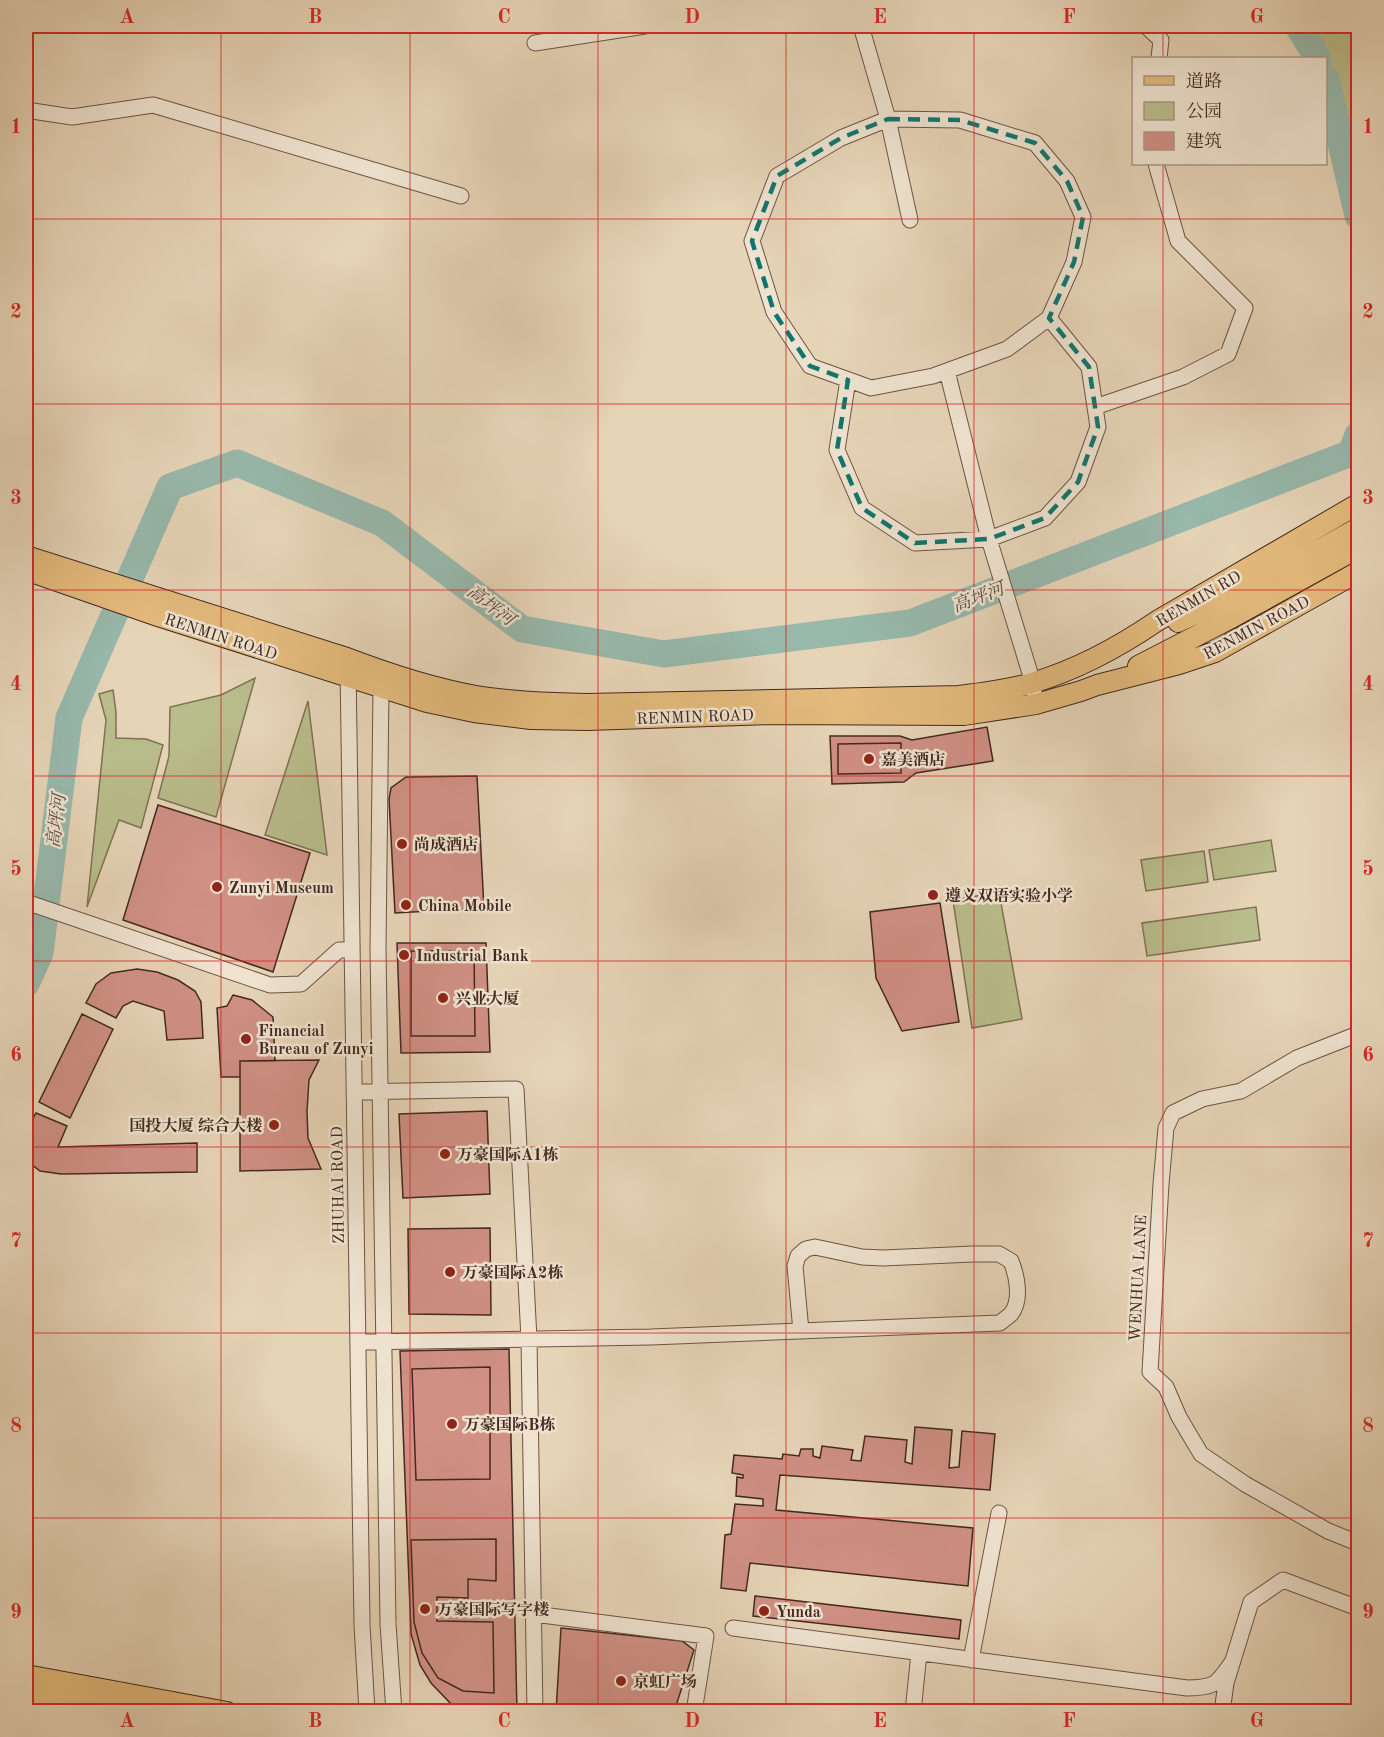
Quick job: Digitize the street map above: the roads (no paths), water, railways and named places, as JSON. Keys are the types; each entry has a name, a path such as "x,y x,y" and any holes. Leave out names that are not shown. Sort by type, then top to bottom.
{"main road":[{"name":"RENMIN RD","path":"1033,683 1077,666 1130,640 1157,621 1359,504"},
{"path":"1077,666 1235,597 1359,528"},
{"path":"1097,685 1156,657 1359,548"},
{"name":"RENMIN ROAD","path":"26,556 77,580 383,680 427,702 474,712 531,719 587,720 771,714 964,715 1036,704 1215,652 1359,572"},
{"name":"RENMIN ROAD","path":"26,570 77,580"},
{"name":"RENMIN ROAD","path":"383,680 431,686 477,696 533,702 587,704 959,696 1033,683"},
{"path":"26,1674 227,1712"},
{"path":"26,1692 130,1712"}],"street":[{"path":"535,43 645,26"},
{"path":"861,26 888,119 910,220"},
{"path":"1146,26 1161,40 1159,57"},
{"path":"26,110 72,117 153,105 461,196"},
{"path":"888,119 960,120 1035,143 1067,181 1083,217 1074,262 1049,318 1007,349 933,376 870,388 810,366 774,312 752,241 777,176 841,138 888,119"},
{"path":"1095,407 1183,377 1228,354 1245,308 1178,241 1156,165"},
{"path":"848,380 837,450 862,508 915,543 989,539 1046,518 1078,482 1098,427 1089,367 1049,318"},
{"path":"947,371 989,539 1033,683 1036,704"},
{"name":"ZHUHAI ROAD","path":"348,668 362,1625 367,1712"},
{"path":"383,680 378,949 388,1624 394,1712"},
{"path":"26,902 270,985 301,984 339,950 352,949"},
{"name":"WENHUA LANE","path":"1359,1034 1297,1058 1241,1091 1202,1099 1173,1113 1166,1128 1150,1364 1150,1372 1166,1388 1179,1417 1201,1454 1245,1484 1328,1531 1359,1543"},
{"path":"354,1092 516,1089 529,1339 536,1712"},
{"path":"358,1342 651,1337 801,1331 1000,1323 1012,1312 1018,1294 1016,1273 1011,1261 999,1254 883,1258 862,1257 815,1247 806,1249 798,1256 795,1266 801,1331"},
{"path":"971,1660 999,1513"},
{"path":"1222,1712 1226,1683 1251,1602 1283,1580 1359,1608"},
{"path":"534,1614 706,1636 694,1712"},
{"path":"733,1628 1187,1688 1202,1688 1217,1683 1233,1661"},
{"path":"913,1712 919,1653"}],"waterway":[{"name":"高坪河","path":"1298,26 1317,57"},
{"name":"高坪河","path":"1327,83 1358,216"},
{"name":"高坪河","path":"26,984 40,953 69,718 170,487 237,463 382,523 522,629 664,654 910,623 1351,453 1358,435"}],"place":[{"name":"嘉美酒店","path":"869,759"},
{"name":"尚成酒店","path":"402,844"},
{"name":"Zunyi Museum","path":"217,887"},
{"name":"遵义双语实验小学","path":"933,895"},
{"name":"China Mobile","path":"406,905"},
{"name":"Industrial Bank","path":"404,955"},
{"name":"兴业大厦","path":"443,998"},
{"name":"Financial Bureau of Zunyi","path":"246,1039"},
{"name":"国投大厦 综合大楼","path":"274,1125"},
{"name":"万豪国际A1栋","path":"445,1154"},
{"name":"万豪国际A2栋","path":"450,1272"},
{"name":"万豪国际B栋","path":"452,1424"},
{"name":"万豪国际写字楼","path":"425,1609"},
{"name":"Yunda","path":"764,1611"},
{"name":"京虹广场","path":"621,1681"}]}
